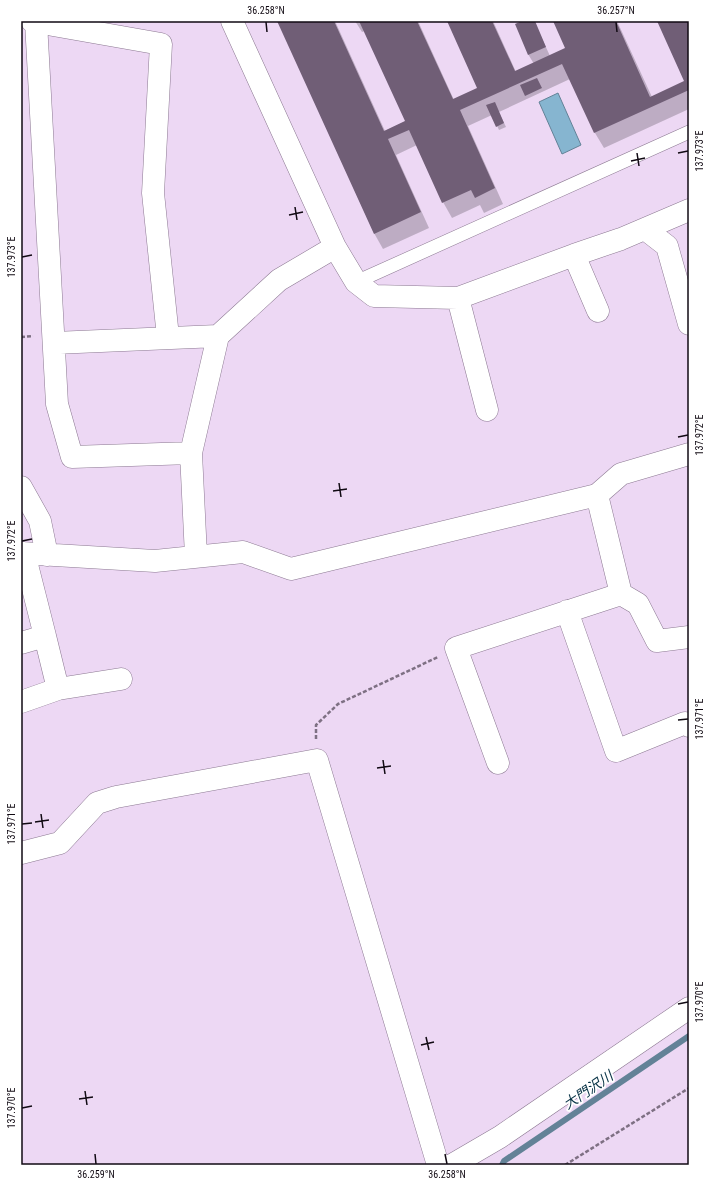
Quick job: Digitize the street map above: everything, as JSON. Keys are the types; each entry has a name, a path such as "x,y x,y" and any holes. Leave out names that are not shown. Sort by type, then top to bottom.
{"street":[{"path":"232,21 335,247 356,282 374,296 458,298 621,239 689,210"},
{"path":"168,337 153,193 161,44 34,22 57,404 72,457 191,453"},
{"path":"646,229 667,246 689,324"},
{"path":"196,556 191,453 218,336 279,280 335,247"},
{"path":"574,255 598,311"},
{"path":"458,298 487,410"},
{"path":"54,343 218,336"},
{"path":"58,689 23,553 155,561 243,552 291,569 597,495 621,474 689,454"},
{"path":"21,487 40,522 47,555"},
{"path":"597,495 621,594 638,604 657,641 689,637"},
{"path":"498,763 456,648 621,594"},
{"path":"567,611 616,750 685,723 689,726"},
{"path":"21,643 45,636"},
{"path":"21,702 58,689 121,679"},
{"path":"21,853 60,843 97,803 116,797 317,760 438,1165"},
{"path":"452,1165 500,1137 689,1008"}],"lane":[{"path":"356,282 689,132"}],"path":[{"path":"317,760 316,725 338,704 456,648"},
{"path":"565,1165 689,1088"}],"water":[{"path":"558,93 581,145 562,154 539,102"}],"building":[{"path":"277,21 334,21 384,131 405,121 359,21 417,21 453,99 477,88 447,21 492,21 515,71 565,48 553,21 616,21 650,97 684,81 657,21 689,21 689,90 594,133 562,64 460,110 495,188 475,198 471,190 442,203 409,130 388,139 421,212 374,234"},
{"path":"522,21 535,21 546,47 528,55 515,24"},
{"path":"537,78 542,88 525,96 520,85"},
{"path":"495,102 504,123 496,127 486,105"}],"waterway":[{"name":"大門沢川","path":"502,1165 504,1161 689,1036"}]}
